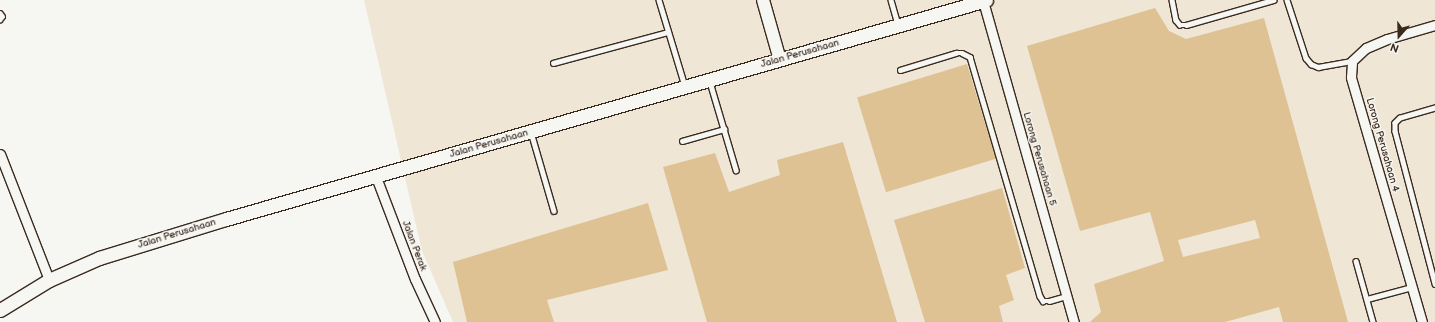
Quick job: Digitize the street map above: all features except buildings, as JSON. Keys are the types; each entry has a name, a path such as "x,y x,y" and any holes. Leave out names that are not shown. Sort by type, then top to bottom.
{"main road":[{"name":"Jalan Perusahaan","path":"0,310 49,280 98,258 226,219 984,1"}],"street":[{"path":"763,0 780,60"},
{"name":"Lorong Perusahaan 5","path":"984,1 1074,322"},
{"path":"1352,61 1366,48 1387,39 1435,25"},
{"name":"Lorong Perusahaan 4","path":"1352,61 1351,77 1422,322"},
{"path":"0,154 49,280"},
{"name":"Jalan Perak","path":"376,177 415,279 435,322"}],"lane":[{"path":"659,0 685,87"},
{"path":"891,0 899,26"},
{"path":"1172,0 1176,20 1180,25 1186,25 1273,0"},
{"path":"1287,0 1306,58 1310,64 1318,67 1352,61"},
{"path":"0,13 2,16 0,20"},
{"path":"553,63 668,32"},
{"path":"900,70 956,53 962,53 970,57 1040,296 1043,301 1048,301 1066,296"},
{"path":"710,80 736,170"},
{"path":"1435,108 1400,118 1395,123 1395,131 1435,284"},
{"path":"682,141 724,129"},
{"path":"531,132 554,211"},
{"path":"1356,260 1373,322"},
{"path":"1367,299 1412,287"}],"shaded area":[{"path":"364,0 1435,0 1435,322 453,322 422,251"}]}
